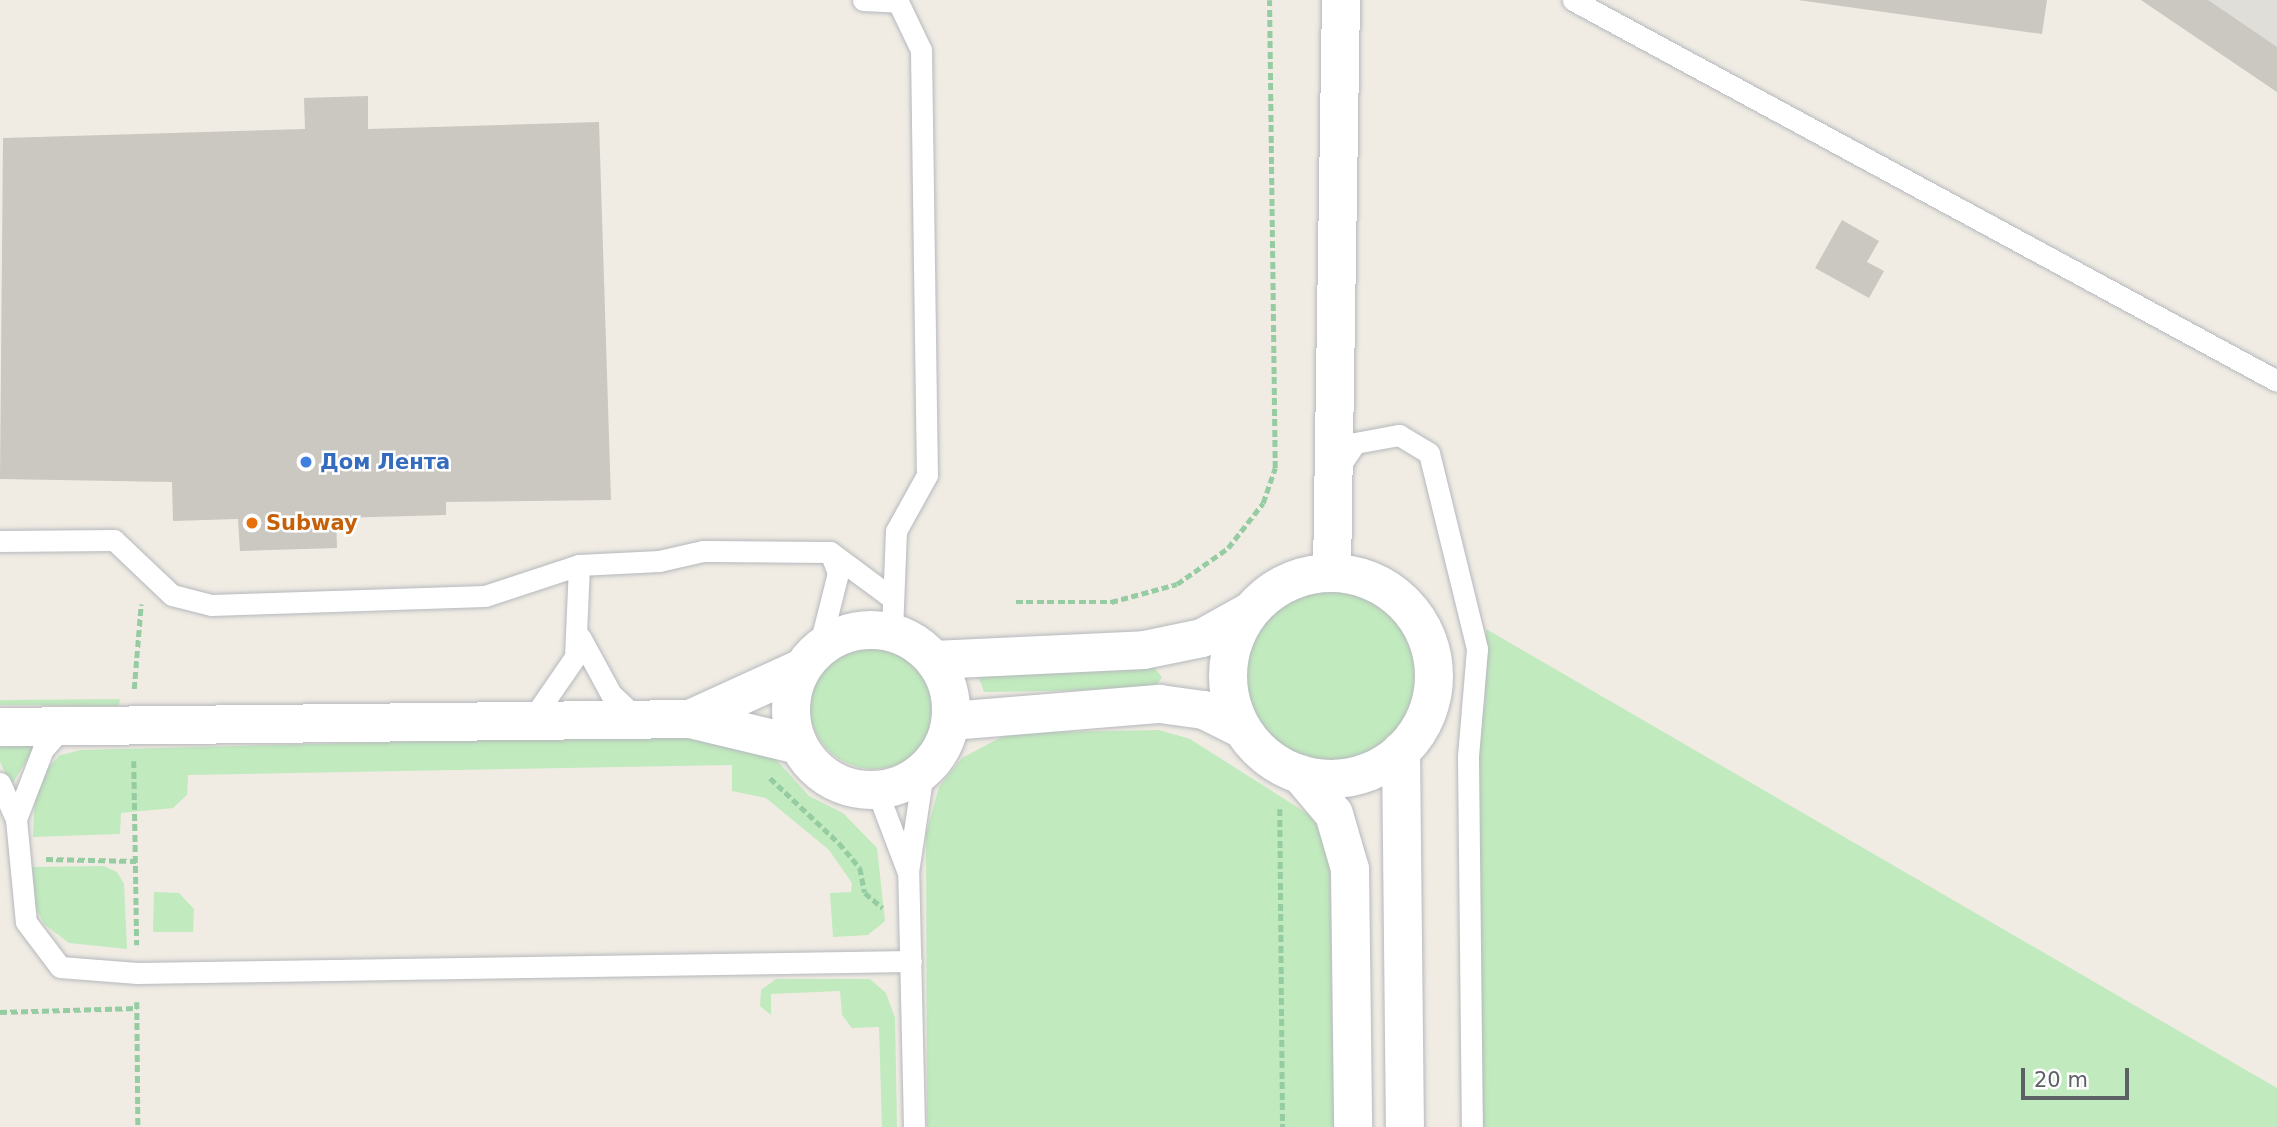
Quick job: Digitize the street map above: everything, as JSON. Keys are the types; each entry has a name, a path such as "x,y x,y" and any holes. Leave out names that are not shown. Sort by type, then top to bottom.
{"street":[{"path":"1332,572 1340,0"},
{"path":"934,660 1144,650 1202,638 1249,612 1301,577 1332,572 1393,593 1429,643 1429,706 1401,751 1350,777 1290,788"},
{"path":"1249,612 1227,677 1242,729 1290,788 1334,814 1350,869 1353,1127"},
{"path":"691,719 892,615 934,660 951,699 951,721 923,772 877,791 828,779 798,745 790,716 810,658"},
{"path":"951,721 1160,704 1204,710 1242,729"},
{"path":"0,727 691,719 798,745"},
{"path":"1401,751 1405,1127"}],"lane":[{"path":"863,0 898,2 921,50 927,475 896,531 892,615"},
{"path":"1573,0 2277,381"},
{"path":"1334,475 1355,443 1399,435 1429,453 1478,649 1468,757 1472,1127"},
{"path":"0,541 114,540 148,578 172,595 211,605 485,596 579,565 703,551 830,552 892,615"},
{"path":"810,658 838,573 830,552"},
{"path":"531,721 568,671 580,637 579,565"},
{"path":"580,637 611,694 638,719"},
{"path":"63,727 43,749 16,819 16,859 26,922 61,967 137,973 911,961"},
{"path":"914,1127 908,872 923,772"},
{"path":"0,783 16,819"},
{"path":"877,791 908,872"}],"path":[{"path":"1016,602 1111,602 1177,584 1228,548 1263,503 1275,468 1269,0"},
{"path":"138,1127 135,630 148,578"},
{"path":"134,764 148,764"},
{"path":"762,771 839,843 860,868 875,906 911,917"},
{"path":"1283,1127 1290,788"},
{"path":"16,859 136,861"},
{"path":"0,1012 137,1008"}],"shaded area":[{"path":"2141,0 2277,0 2277,92"}],"green space":[{"path":"1331,588 1365,595 1393,614 1412,642 1419,676 1412,710 1393,738 1365,757 1331,764 1297,757 1269,738 1250,710 1243,676 1250,642 1269,614 1297,595"},
{"path":"1486,629 2277,1088 2277,1127 1481,1127 1475,728 1485,702"},
{"path":"874,639 899,644 920,658 934,679 939,704 934,729 920,750 899,764 874,769 849,764 828,750 814,729 809,704 814,679 828,658 849,644"},
{"path":"1152,665 1162,677 1154,689 984,692 975,667"},
{"path":"120,699 119,706 0,705 0,700"},
{"path":"1159,730 1190,739 1308,814 1323,833 1330,861 1334,1127 927,1127 926,834 939,787 962,758 1009,733"},
{"path":"739,733 762,744 809,796 843,813 877,848 885,921 868,935 833,937 830,893 851,892 852,883 829,850 766,798 732,791 732,765 188,775 187,795 173,808 121,813 120,834 33,837 35,792 48,768 60,755 81,750"},
{"path":"0,745 36,745 11,786 0,762"},
{"path":"104,866 117,872 124,884 127,949 69,943 44,924 35,906 32,867"},
{"path":"154,892 179,893 194,909 193,932 153,932"},
{"path":"776,979 870,979 886,993 895,1018 897,1127 882,1127 879,1027 852,1028 842,1015 840,991 771,994 771,1015 760,1006 761,990"}],"building":[{"path":"1798,0 2047,0 2042,34"},
{"path":"2141,0 2208,0 2277,47 2277,92"},
{"path":"368,96 368,129 599,122 611,500 446,502 446,515 336,518 337,548 240,551 238,519 173,521 172,482 0,479 3,138 305,129 304,98"},
{"path":"1842,220 1879,241 1867,262 1884,271 1869,298 1815,268"}],"place":[{"name":"Дом Лента","path":"306,462"},
{"name":"Subway","path":"252,523"}]}
